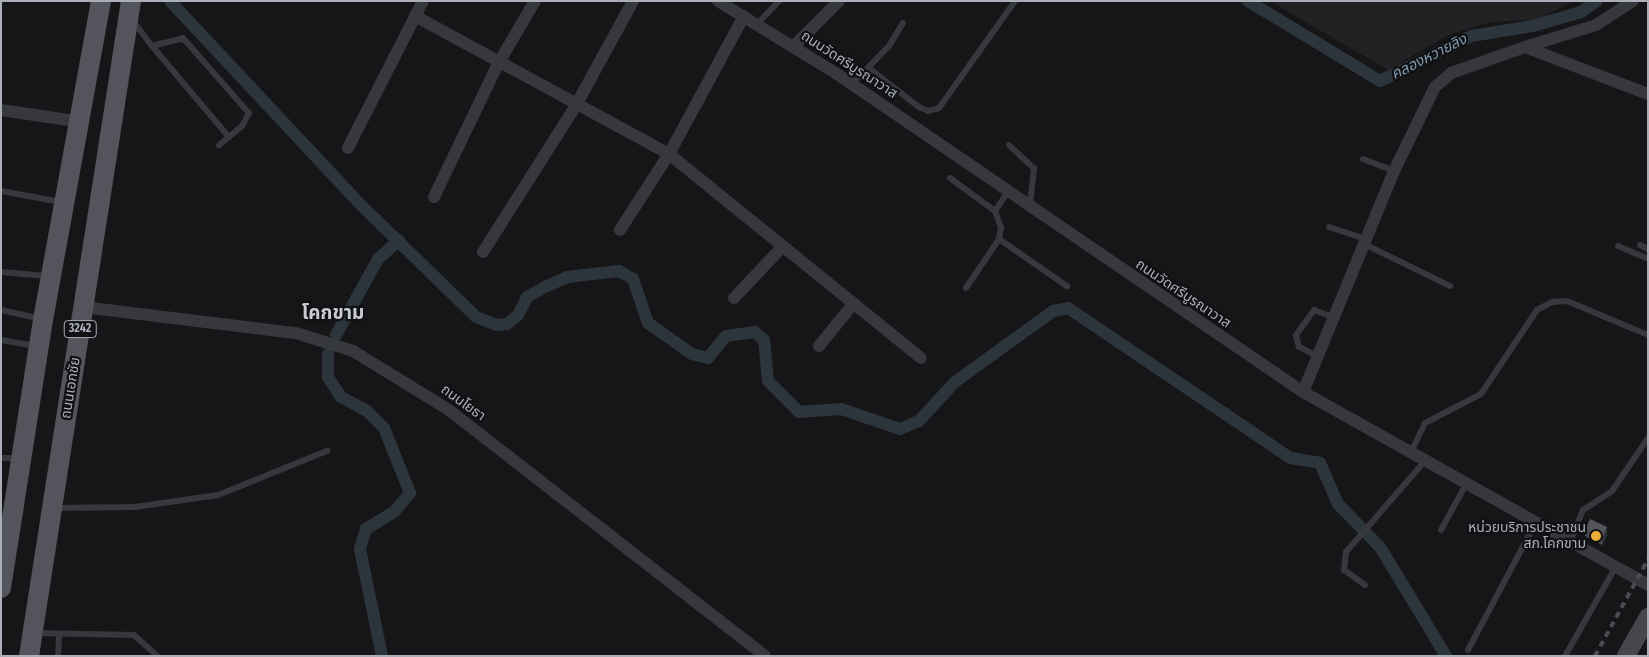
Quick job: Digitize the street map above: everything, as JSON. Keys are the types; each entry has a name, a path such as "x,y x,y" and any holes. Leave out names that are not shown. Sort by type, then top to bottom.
{"main road":[{"name":"3242","path":"1,588 43,320 64,202 82,122 101,1"},
{"name":"ถนนเอกชัย","path":"29,656 130,9"}],"street":[{"path":"348,148 423,1"},
{"path":"434,197 498,64 535,1"},
{"path":"483,252 575,107 633,1"},
{"name":"ถนนวัดศรีบูรณาวาส","path":"718,1 852,84 1030,208 1303,392 1465,486 1648,586"},
{"path":"793,47 839,1"},
{"path":"1303,392 1332,317 1394,171 1435,87 1473,62 1596,25 1633,1"},
{"path":"415,16 575,107 669,154 921,358"},
{"path":"620,230 669,154 744,16"},
{"path":"1525,47 1648,94"},
{"path":"1,110 82,122"},
{"path":"734,298 783,246"},
{"path":"819,346 854,303"},
{"name":"ถนนโยธา","path":"84,307 296,333 353,351 449,410 766,656"},
{"path":"1626,656 1648,617"}],"lane":[{"path":"757,24 779,1"},
{"path":"869,68 919,107 928,111 939,108 1015,1"},
{"path":"130,9 152,46 229,137"},
{"path":"852,84 869,68 903,23"},
{"path":"152,46 183,38 249,113 220,145"},
{"path":"1009,145 1034,168 1035,187 1030,208"},
{"path":"1362,159 1394,171"},
{"path":"950,178 995,211 1001,228 999,239 966,288"},
{"path":"1,192 64,202"},
{"path":"995,211 1008,192"},
{"path":"1329,227 1365,241 1450,286"},
{"path":"999,239 1067,286"},
{"path":"1640,245 1648,249"},
{"path":"1618,246 1648,259"},
{"path":"1,272 51,277"},
{"path":"1410,454 1425,423 1482,394 1537,310 1552,302 1567,302 1648,335"},
{"path":"1,310 43,320"},
{"path":"1317,356 1299,347 1296,335 1314,310 1332,317"},
{"path":"1,340 39,346"},
{"path":"1569,543 1583,510 1612,490 1648,438"},
{"path":"51,508 136,507 218,495 327,451"},
{"path":"1,458 22,458"},
{"path":"1365,585 1344,570 1342,561 1375,514 1424,462"},
{"path":"1441,530 1465,486"},
{"path":"1468,650 1535,524"},
{"path":"1565,656 1615,568"},
{"path":"32,633 60,636 134,635 157,656"},
{"path":"58,656 60,636"}],"shaded area":[{"path":"1270,1 1573,1 1537,20 1490,22 1448,35 1388,70"}],"building":[{"path":"1590,519 1607,527 1603,537 1585,529"}],"waterway":[{"path":"170,1 363,207 476,317 497,325 507,324 518,315 527,297 545,287 567,277 619,271 633,279 648,323 692,354 708,358 726,336 755,332 764,340 768,381 799,412 841,409 900,429 919,421 955,382 1053,311 1068,308 1290,458 1320,463 1338,504 1380,547 1446,656"},
{"name":"คลองหวายลิง","path":"1248,1 1380,81 1471,36 1533,26 1581,12 1597,1"},
{"path":"336,335 378,259 399,240"},
{"path":"328,354 328,377 341,397 367,411 384,428 410,493 394,512 366,529 360,549 382,656"}],"railway":[{"path":"1595,656 1648,559"}],"place":[{"name":"หน่วยบริการประชาชน สภ.โคกขาม","path":"1596,536"}],"district":[{"name":"โคกขาม","path":"333,313"}]}
